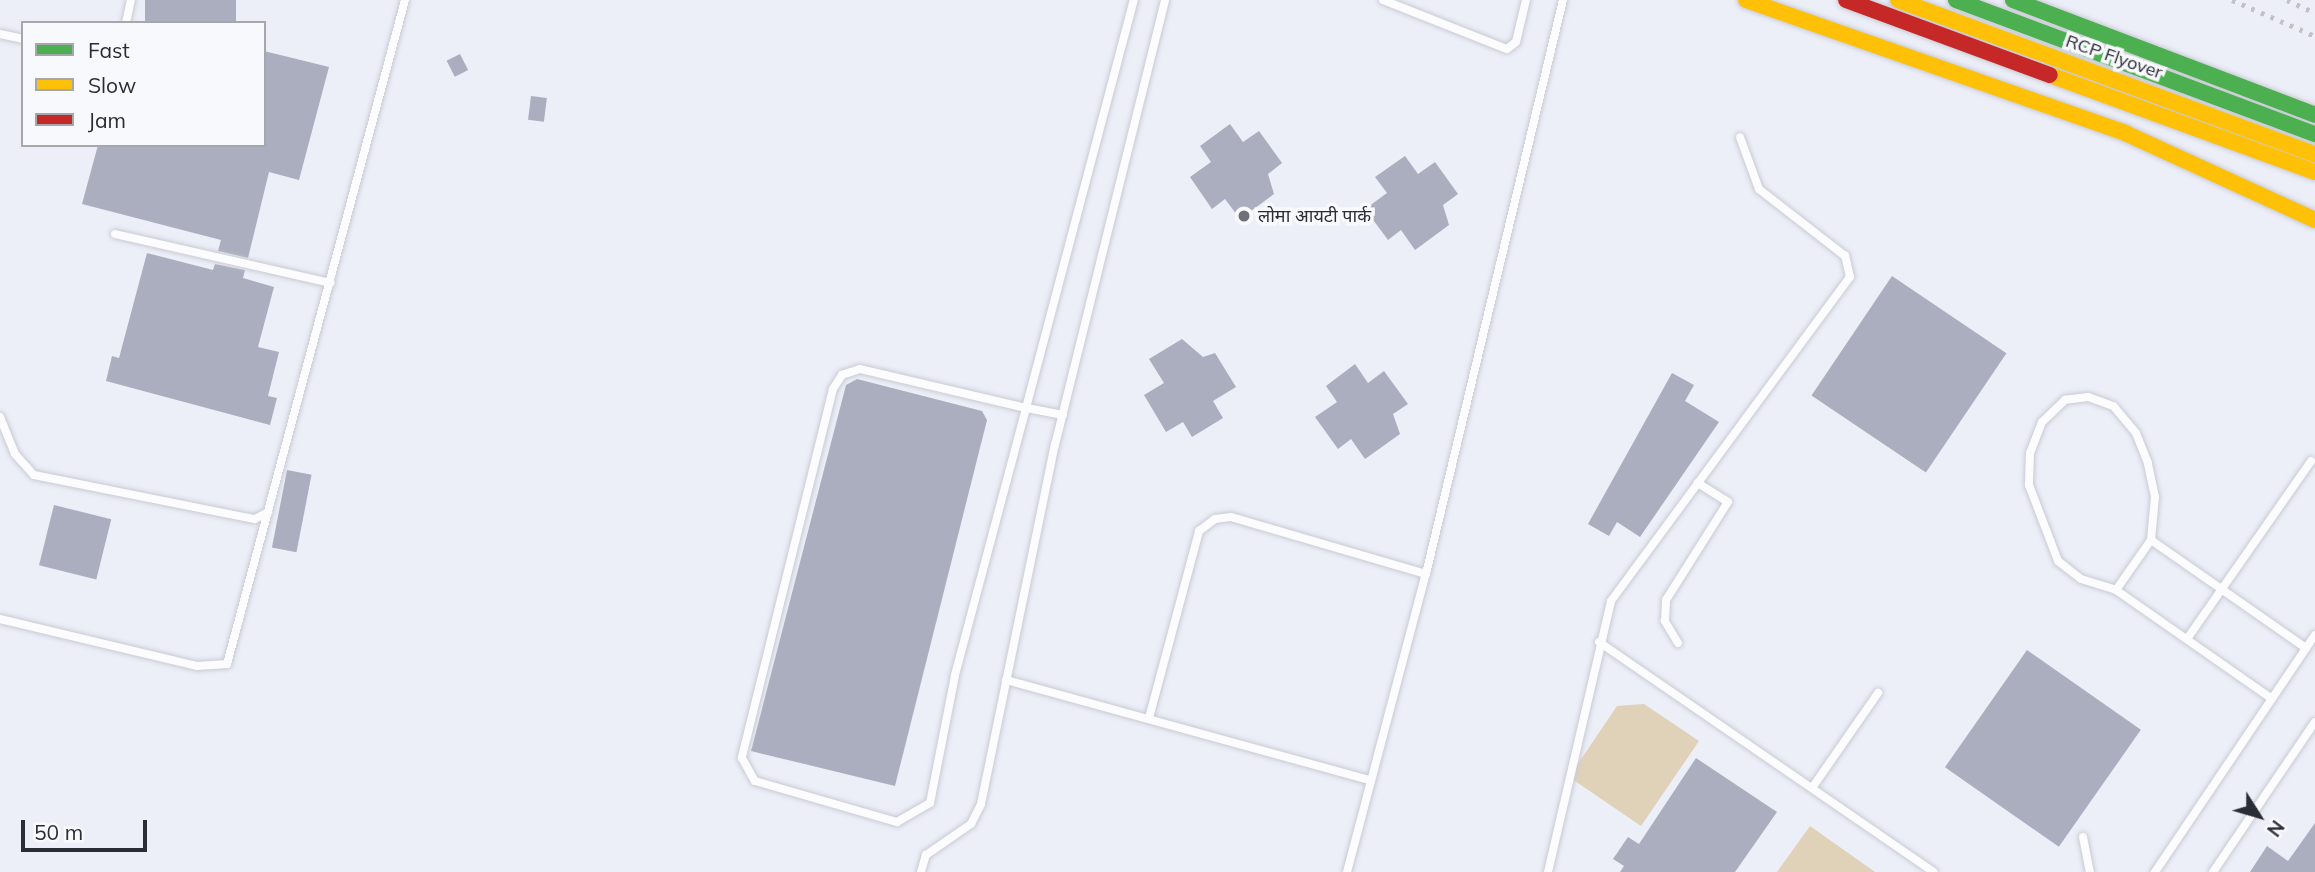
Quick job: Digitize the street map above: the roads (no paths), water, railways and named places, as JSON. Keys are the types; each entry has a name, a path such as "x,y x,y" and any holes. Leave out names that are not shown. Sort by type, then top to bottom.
{"main road":[{"path":"1746,0 2124,133 2315,220"},
{"path":"1846,0 2315,172"},
{"name":"RCP Flyover","path":"1898,0 2315,154"},
{"name":"RCP Flyover","path":"1956,0 2315,134"},
{"path":"2013,0 2315,114"}],"lane":[{"path":"126,21 131,0"},
{"path":"0,619 197,666 227,663 405,0"},
{"path":"1063,415 1026,408 860,369 842,375 833,388 742,758 755,781 897,822 930,803 955,676 1026,408 1134,0"},
{"path":"921,872 926,855 971,824 981,804 1063,415 1165,0"},
{"path":"1382,0 1507,49 1516,42 1526,0"},
{"path":"1347,872 1426,574 1563,0"},
{"path":"0,34 21,39"},
{"path":"1548,872 1599,642 1611,601 1850,278 1844,256 1759,188 1740,137"},
{"path":"115,234 330,284"},
{"path":"2116,590 2151,540 2155,497 2136,433 2113,406 2088,397 2065,400 2042,422 2030,453 2029,485 2058,561 2081,579 2116,590 2272,699"},
{"path":"0,417 15,454 34,475 255,519 268,512"},
{"path":"2186,639 2311,461"},
{"path":"1678,643 1665,621 1666,600 1728,502 1698,483"},
{"path":"1149,718 1199,531 1215,519 1231,517 1426,574"},
{"path":"2151,540 2306,648"},
{"path":"2155,872 2315,635"},
{"path":"1599,642 1934,872"},
{"path":"1006,680 1370,780"},
{"path":"1812,788 1878,693"},
{"path":"2213,872 2315,722"},
{"path":"2083,837 2090,872"}],"railway":[{"path":"2232,0 2315,36"},
{"path":"2287,0 2315,13"}],"place":[{"name":"लोमा आयटी पार्क","path":"1244,216"}]}
